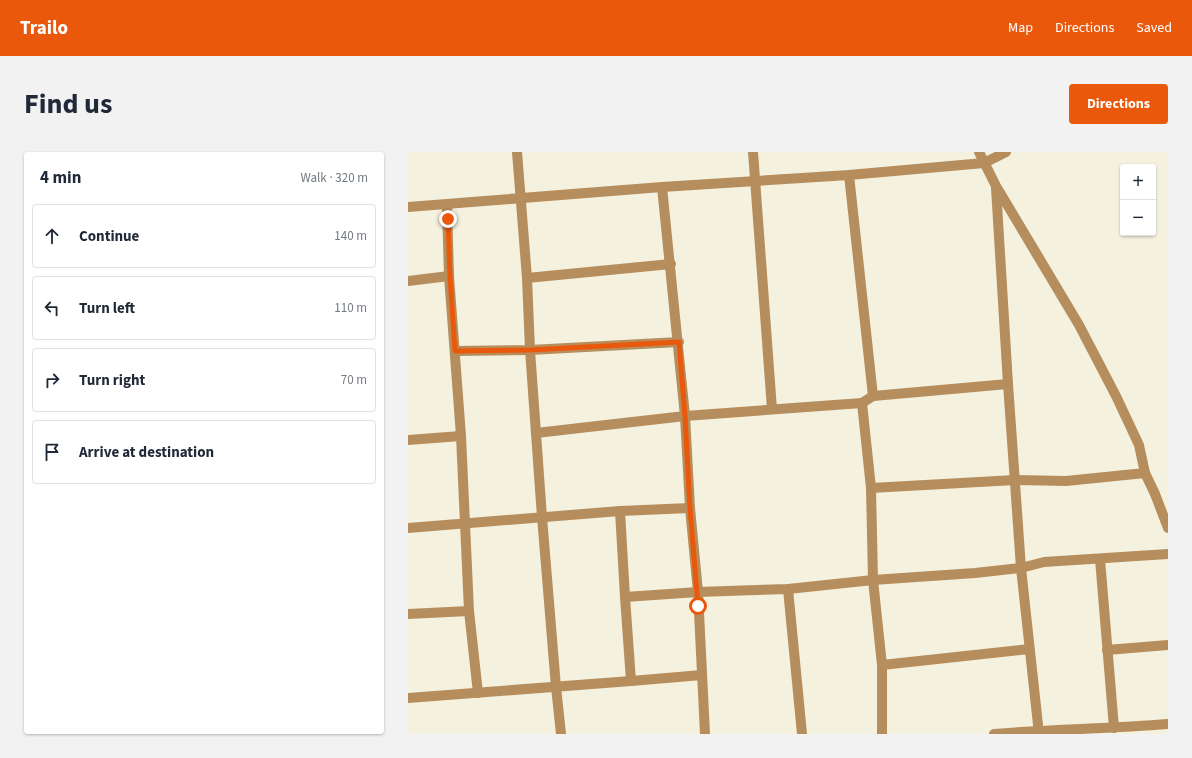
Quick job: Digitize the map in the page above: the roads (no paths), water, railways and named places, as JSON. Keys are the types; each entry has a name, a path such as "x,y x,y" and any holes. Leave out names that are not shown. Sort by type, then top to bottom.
{"street":[{"path":"517,152 527,278 530,350 542,517 561,734"},
{"path":"753,152 772,410"},
{"path":"979,152 996,186 1079,325 1116,396 1139,445 1146,473 1168,528"},
{"path":"408,207 755,180 849,176 984,163 1006,152"},
{"path":"849,176 873,396"},
{"path":"996,186 1021,568 1039,732"},
{"path":"662,187 679,342 685,416 690,508 698,592 705,734"},
{"path":"448,205 450,276 461,436 469,611 478,693"},
{"path":"527,278 671,264"},
{"path":"408,280 450,276"},
{"path":"455,351 530,350 679,342"},
{"path":"536,433 685,416 862,403 873,396 1008,384"},
{"path":"862,403 871,488 874,580 882,665 882,734"},
{"path":"408,440 461,436"},
{"path":"871,488 1015,480 1066,481 1146,473"},
{"path":"408,528 620,511 690,508"},
{"path":"620,511 631,681"},
{"path":"625,597 698,592 788,589 874,580 975,573 1021,568 1044,562 1168,554"},
{"path":"1100,559 1114,728"},
{"path":"788,589 802,734"},
{"path":"408,614 469,611"},
{"path":"1107,650 1168,645"},
{"path":"882,665 1029,649"},
{"path":"408,698 702,675"},
{"path":"994,734 1168,724"}]}
